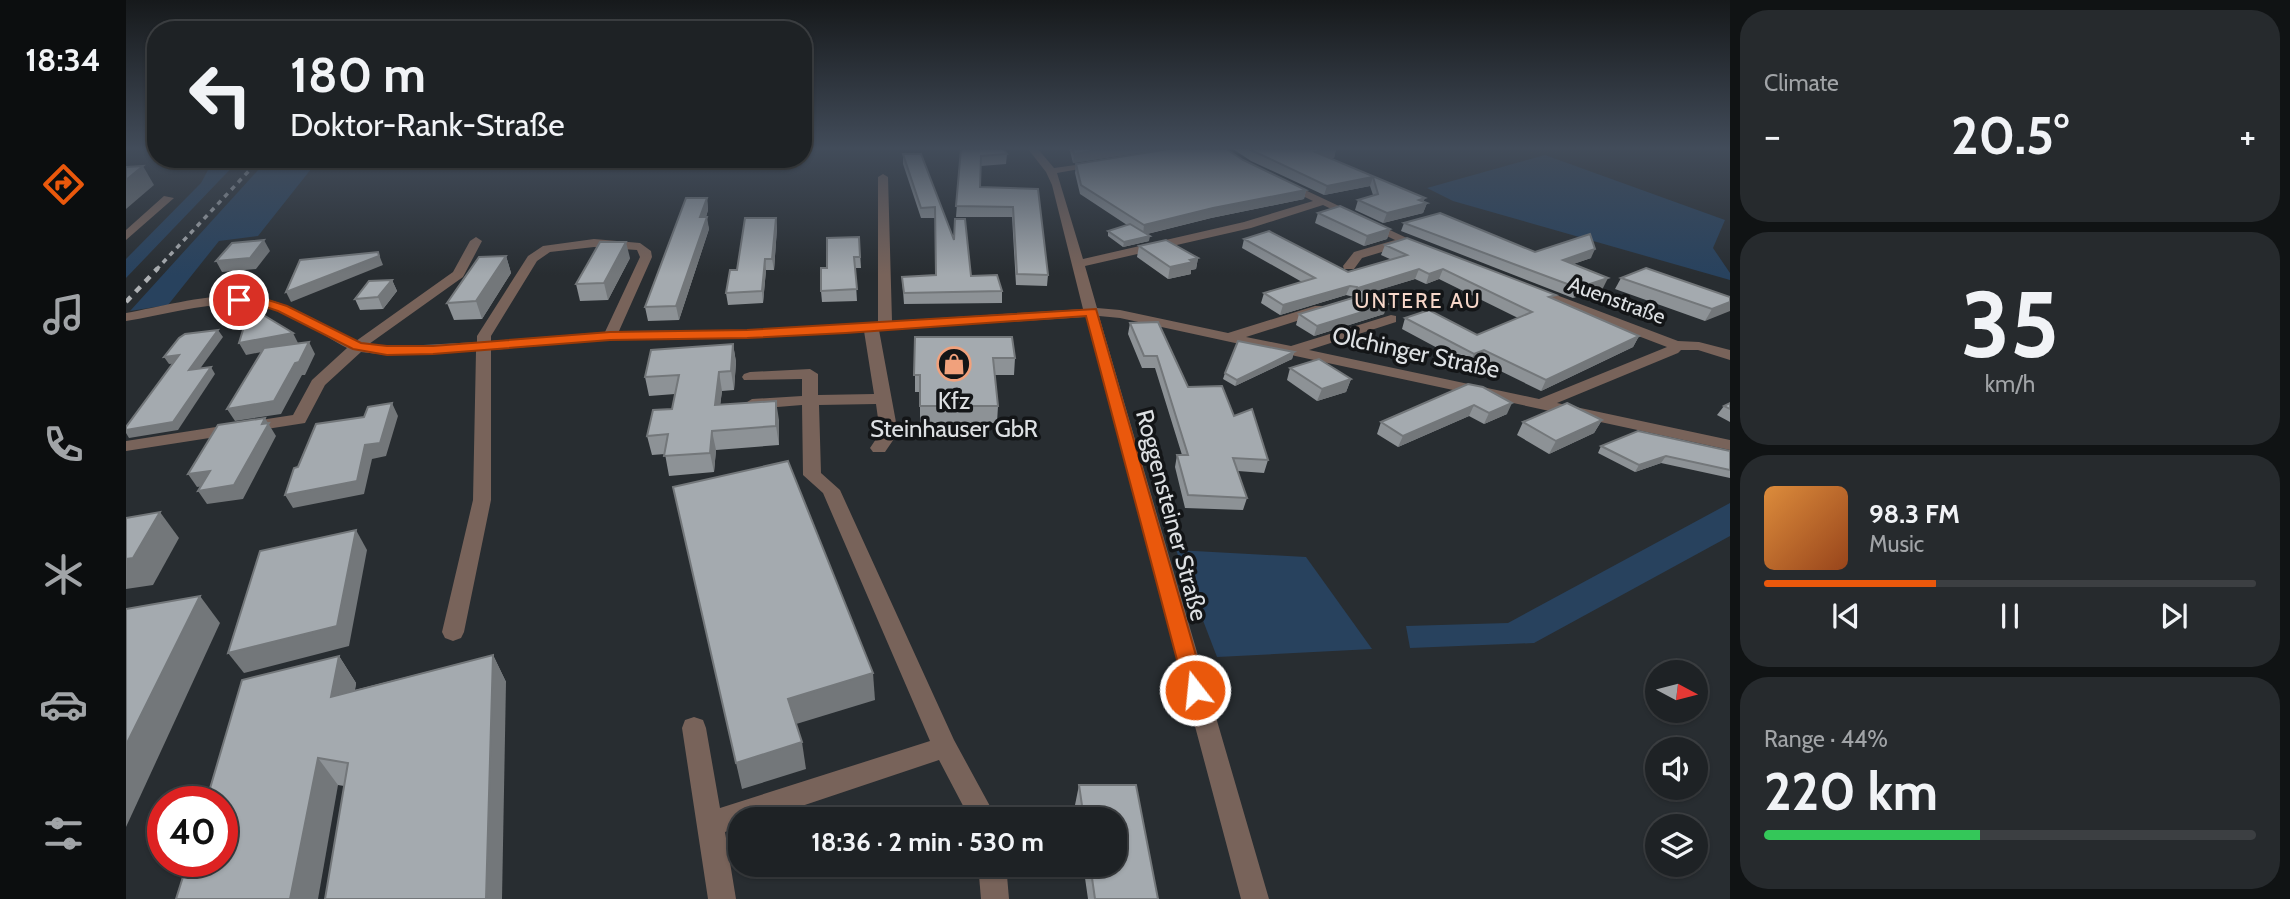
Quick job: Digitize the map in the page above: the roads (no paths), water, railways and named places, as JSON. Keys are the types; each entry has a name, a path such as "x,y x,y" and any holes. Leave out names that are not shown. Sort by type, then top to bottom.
{"street":[{"path":"878,448 889,433 878,327 883,191"},
{"name":"Roggensteiner Straße","path":"1057,191 1079,264 1150,534 1255,899"},
{"path":"1299,191 1431,251"},
{"path":"126,236 168,198"},
{"path":"1079,264 1247,225 1322,202"},
{"path":"1381,230 1404,224"},
{"path":"126,446 299,419 317,383 357,346 458,274 476,241"},
{"path":"1349,266 1358,255 1405,241"},
{"path":"453,632 482,500 484,336 532,259 547,250 568,245 613,243 640,247 646,257 610,336"},
{"name":"Auenstraße","path":"1520,286 1663,338 1675,345 1673,350 1544,402"},
{"name":"Olchinger Straße","path":"126,317 159,314 222,301 262,302 283,309 357,346 387,351 610,336 747,334 1091,312 1120,313 1730,444"},
{"path":"1231,337 1336,305"},
{"path":"1294,350 1391,319"},
{"path":"1675,345 1699,346 1730,355"},
{"path":"750,377 810,374 812,475 831,490 945,747 978,807"},
{"path":"738,405 809,400 885,400"},
{"path":"694,728 722,899"},
{"path":"710,824 945,747"},
{"path":"993,877 995,899"}],"railway":[{"path":"156,270 230,191"},
{"path":"126,302 158,268"}],"place":[{"name":"Kfz Steinhauser GbR","path":"954,364"}],"district":[{"name":"UNTERE AU","path":"1418,300"}]}
